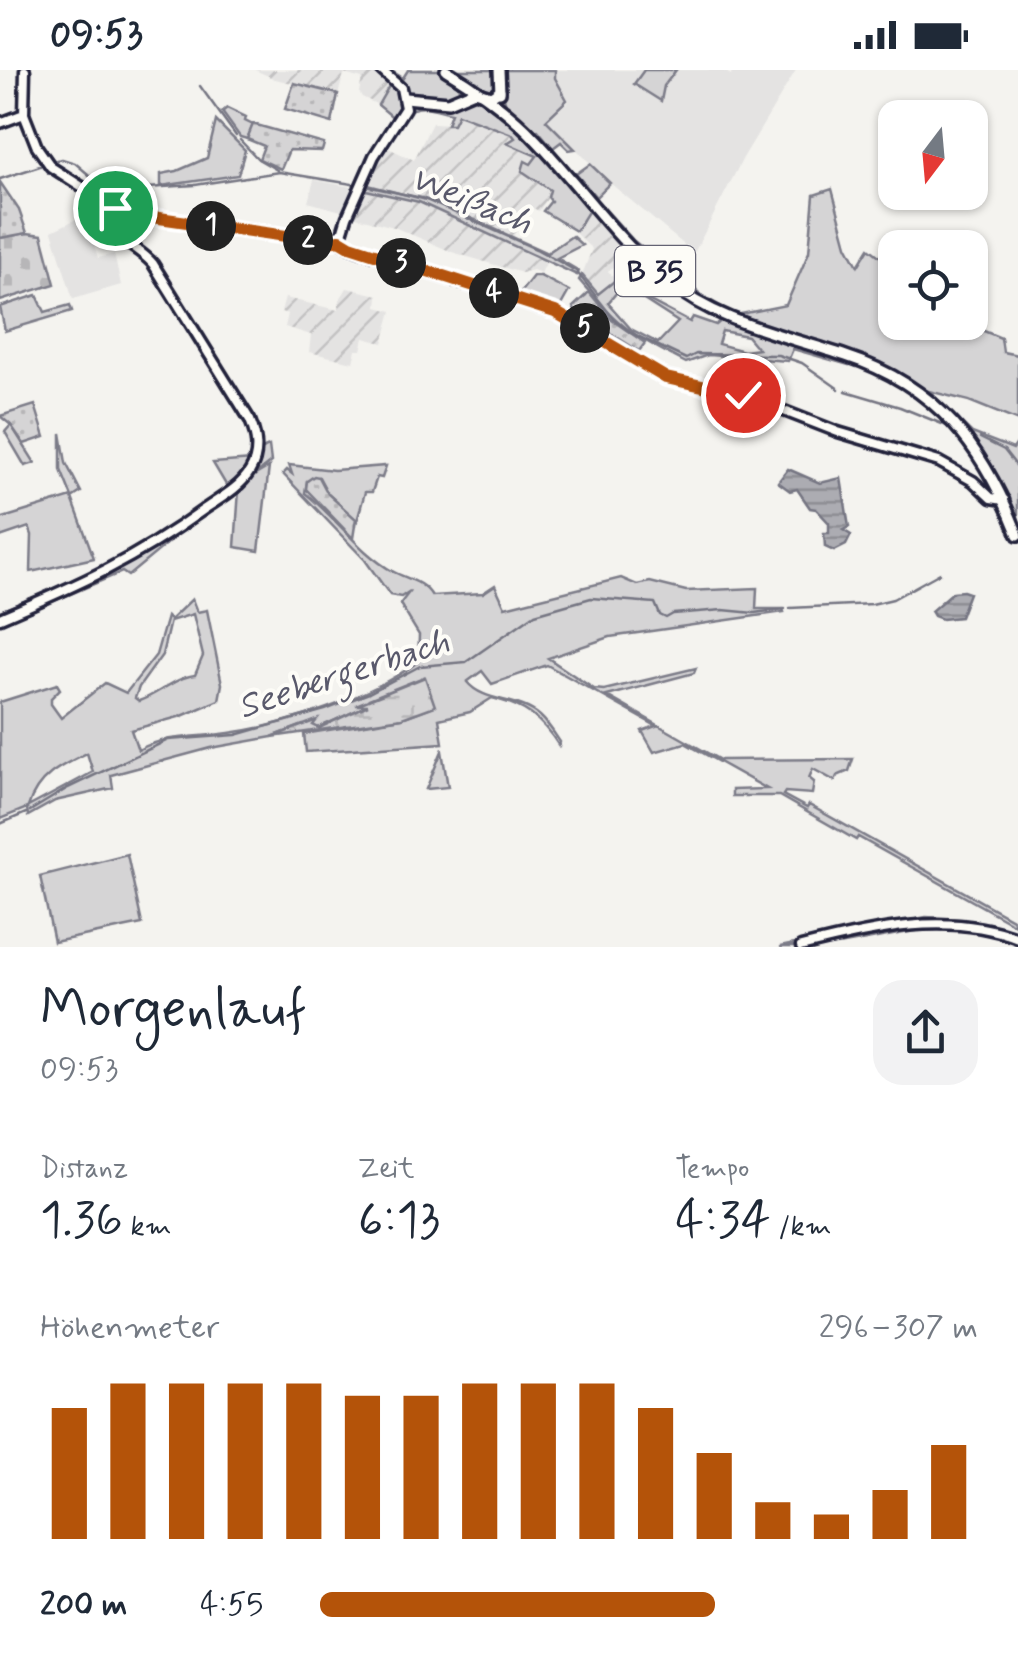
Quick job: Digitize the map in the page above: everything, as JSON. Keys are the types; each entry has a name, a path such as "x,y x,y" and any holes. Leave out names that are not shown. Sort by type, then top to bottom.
{"main road":[{"name":"B 35","path":"446,70 522,126 636,254 678,290 746,327 878,368 921,394 962,431 994,480 1018,535"},
{"path":"498,70 501,102 507,113"},
{"path":"460,79 464,90 460,98"},
{"path":"405,98 442,102 474,92 494,95 500,90"}],"street":[{"path":"26,70 27,128 47,162 90,193 133,214 328,242 340,240 555,312 666,378 743,395 838,432 938,462 1003,498"},
{"path":"340,240 361,185 379,146 400,118 405,98 401,88 382,70"},
{"path":"0,123 24,114"},
{"path":"0,618 119,566 168,536 242,482 253,467 257,451 250,420 148,257 97,221 87,205 90,193"},
{"path":"984,490 994,480"},
{"path":"801,947 922,924 974,926 1018,938"}],"shaded area":[{"path":"255,70 373,70 391,84 378,105 362,97 362,79 344,74 338,94 275,79"},
{"path":"555,70 644,70 634,84 661,100 664,86 676,70 722,70 731,75 734,70 796,70 743,158 694,253 610,183 547,120 569,101 555,78"},
{"path":"458,114 512,134 515,138 509,142 538,156 528,176 551,193 539,211 529,206 513,237 421,196 364,184 379,151 386,147 414,160 432,123 453,124"},
{"path":"314,180 357,188 345,212 308,202"},
{"path":"362,189 419,202 548,259 541,273 522,273 352,216"},
{"path":"590,211 629,254 608,271 615,279 598,294 582,275 592,249 575,233"},
{"path":"83,216 104,229 108,240 94,245 98,258 114,254 121,285 73,299 52,231"},
{"path":"195,226 222,230 220,245 193,241"},
{"path":"347,288 378,295 377,307 392,311 383,343 364,338 353,362 309,352 311,335 285,327 288,314 281,312 285,298 338,310"},
{"path":"788,469 820,483 841,478 849,527 843,530 851,535 846,545 834,551 825,547 824,533 829,533 829,523 810,508 797,489 790,491 778,482"},
{"path":"953,592 969,593 960,617 934,616 931,611"}],"green space":[{"path":"373,70 399,90 403,105 395,119 378,105 390,84"},
{"path":"390,70 403,78 408,70 438,70 457,82 460,93 450,100 410,95"},
{"path":"453,70 497,70 499,88 487,93"},
{"path":"501,70 555,70 567,100 546,120 575,149 569,150 561,142 553,148 538,130 530,131 515,117 504,98"},
{"path":"644,70 676,70 664,86 661,101 634,84"},
{"path":"294,83 338,94 332,123 285,109"},
{"path":"471,93 479,94 532,140 591,207 576,231 543,211 551,201 550,190 522,171 525,161 531,164 537,156 507,143 515,138 512,134 458,114 453,124 447,124 451,113 434,109 406,112 413,101 452,105"},
{"path":"227,108 253,125 247,139 240,137 222,112"},
{"path":"216,121 245,150 238,175 161,186 161,174 207,158"},
{"path":"253,124 324,144 322,151 289,150 281,169 259,159 264,146 247,139"},
{"path":"556,154 634,241 703,296 736,315 786,305 809,252 814,195 832,189 847,245 858,266 869,248 878,255 878,340 988,340 988,333 1001,338 1003,352 1018,355 1018,421 969,401 929,391 972,433 1013,449 1018,442 1018,528 996,477 965,428 937,404 853,360 849,365 793,349 788,361 708,355 686,363 627,329 579,280 582,275 598,294 618,278 637,294 690,322 693,317 716,325 723,319 793,344 684,291 623,238","holes":["622,286 678,322 658,343 631,329 608,303","722,331 747,336 758,349 744,351 718,344"]},
{"path":"590,164 610,183 596,197 576,174"},
{"path":"0,182 19,210 27,233 0,238"},
{"path":"364,184 438,203 547,253 572,236 582,245 557,258 579,271 577,275 419,202 362,189"},
{"path":"27,233 42,235 55,284 0,301 0,238"},
{"path":"533,276 569,291 560,307 519,294"},
{"path":"589,292 612,320 645,343 639,351 575,311 573,307"},
{"path":"37,295 45,312 70,305 72,311 5,331 0,307"},
{"path":"35,405 45,437 24,444 0,416"},
{"path":"11,425 35,463 25,466 5,432"},
{"path":"61,433 66,463 81,492 72,498 94,558 31,572 29,527 0,537 0,519 72,497 61,470"},
{"path":"269,446 271,462 252,477 269,467 259,551 235,547 239,490 128,576 122,572 26,613 22,608 0,618 0,611 32,598 34,603 61,594 162,543 231,493 257,454"},
{"path":"253,460 229,490 213,463"},
{"path":"289,465 334,470 386,466 372,492 365,492 357,521 328,494 318,477 307,481 305,493 381,564 419,584 432,596 483,593 495,585 505,607 621,578 637,585 650,582 686,591 757,588 756,609 784,612 610,637 548,658 594,689 604,690 696,668 694,673 607,696 720,760 853,759 849,771 835,781 813,769 809,778 814,782 812,794 783,795 807,808 809,805 1012,919 1015,925 779,796 732,796 732,790 767,789 685,743 654,752 642,731 656,726 547,665 492,684 482,671 467,682 482,694 540,716 559,746 531,714 492,698 470,712 439,719 443,743 306,752 304,734 402,718 434,706 424,677 369,699 371,704 318,728 303,725 272,737 211,748 111,775 113,788 55,801 28,816 27,808 0,819 0,702 57,684 60,689 51,698 51,704 61,718 105,683 126,693 156,655 167,617 170,620 192,599 197,612 207,610 222,684 219,700 182,716 131,730 138,750 171,739 253,729 302,717 376,687 418,662 419,635 400,604 410,591 401,597 390,595 365,560 283,474 287,470 292,474","holes":["193,614 203,656 195,675 139,701 135,698 139,687 162,655 170,621","87,753 93,772 28,807 44,780"]},
{"path":"314,476 356,519 353,538 306,489 307,481"},
{"path":"425,677 435,706 402,718 272,737 317,720 313,725 319,728 368,705 356,705"},
{"path":"442,751 448,787 426,789"},
{"path":"127,854 142,924 54,942 40,876"},
{"path":"926,917 964,919 1009,931 962,923 898,928 941,926 972,929 1018,939 1018,944 981,932 951,928 841,944 808,947 830,940 780,947"}],"waterway":[{"path":"200,86 236,136"},
{"path":"240,140 258,159 277,170"},
{"name":"Weißach","path":"53,161 75,163 101,185 195,185 279,172 358,185"},
{"name":"Weißach","path":"0,179 40,166"},
{"name":"Weißach","path":"366,186 422,198 536,249 576,271 614,319 631,333 686,359 696,354 778,355 802,363 839,389"},
{"name":"Weißach","path":"846,391 952,428"},
{"name":"Weißach","path":"967,433 973,436"},
{"name":"Weißach","path":"980,438 1004,450 1018,468"},
{"name":"Seebergerbach","path":"790,608 872,604 893,599 940,573"},
{"name":"Seebergerbach","path":"30,811 68,788 168,740 236,735 325,710 369,693 420,666 466,662 535,614 591,598 655,603 660,615 666,618 723,610 754,613 785,609"},
{"name":"Seebergerbach","path":"0,824 26,813"}],"route":[{"path":"115,208 200,224 328,242 340,240 555,312 666,378 743,395"}]}
